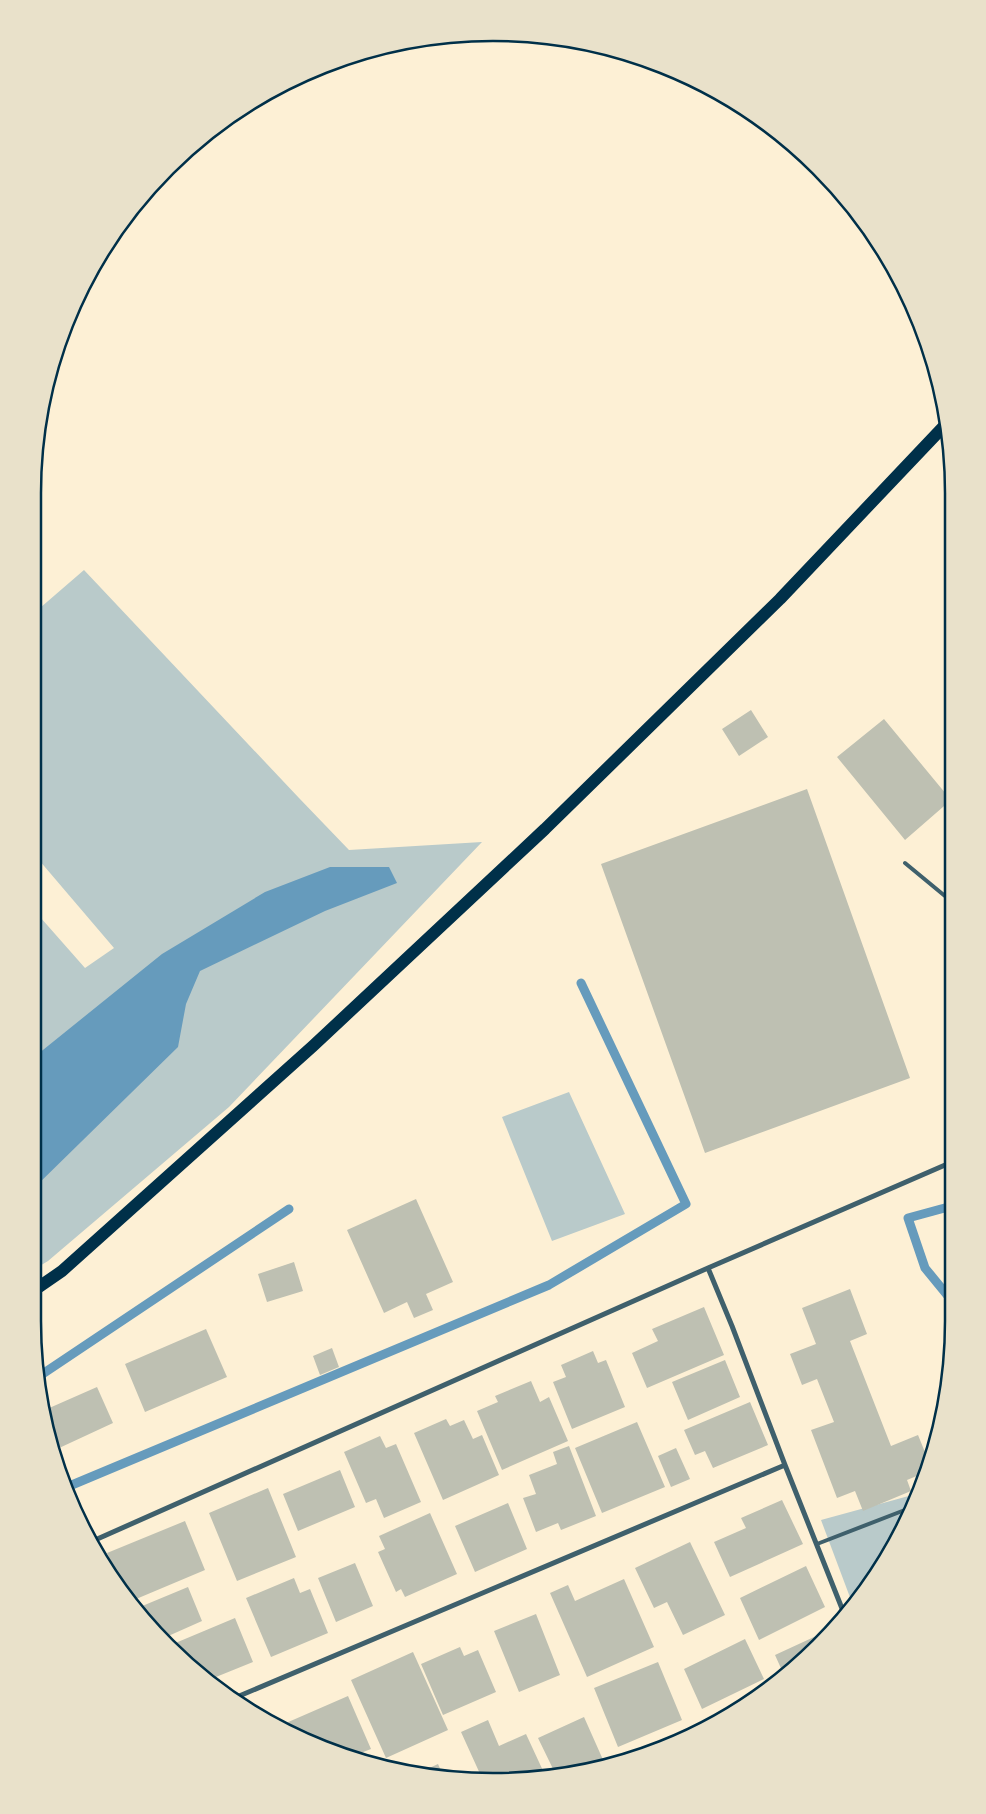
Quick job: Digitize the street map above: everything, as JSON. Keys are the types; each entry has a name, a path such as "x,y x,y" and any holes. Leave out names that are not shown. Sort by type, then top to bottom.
{"main road":[{"path":"41,1285 62,1272 313,1046 544,829 780,599 940,430"}],"street":[{"path":"98,1539 945,1165"},
{"path":"708,1268 842,1608"},
{"path":"240,1696 785,1465"}],"lane":[{"path":"905,863 945,896"},
{"path":"817,1544 902,1511"}],"shaded area":[{"path":"84,570 349,850 482,842 229,1107 41,1265 41,918 85,968 114,948 41,862 41,607"},
{"path":"569,1092 625,1214 552,1241 502,1117"},
{"path":"909,1496 884,1547 869,1572 850,1597 821,1520"}],"water":[{"path":"330,867 389,867 397,883 325,911 200,971 186,1004 178,1047 41,1181 41,1052 162,954 265,892"}],"building":[{"path":"751,710 768,737 739,756 722,729"},
{"path":"884,719 945,793 945,805 905,840 837,757"},
{"path":"807,789 910,1078 705,1153 601,864"},
{"path":"416,1199 453,1282 426,1294 433,1310 414,1318 407,1302 384,1313 347,1230"},
{"path":"294,1262 303,1291 267,1302 258,1274"},
{"path":"850,1289 867,1334 850,1341 891,1446 918,1435 925,1452 917,1476 907,1480 911,1491 863,1511 855,1491 837,1498 811,1430 834,1422 817,1379 802,1385 790,1354 816,1344 802,1308"},
{"path":"704,1307 724,1355 647,1388 632,1353 658,1341 652,1329"},
{"path":"206,1329 227,1377 145,1412 125,1364"},
{"path":"332,1348 339,1367 320,1375 313,1356"},
{"path":"593,1351 598,1363 606,1360 625,1407 572,1429 553,1382 566,1377 561,1365"},
{"path":"725,1360 740,1397 688,1420 672,1382"},
{"path":"531,1381 540,1402 549,1397 568,1441 502,1470 477,1411 498,1402 495,1396"},
{"path":"97,1387 113,1423 60,1448 50,1408"},
{"path":"750,1402 768,1445 713,1468 705,1451 695,1455 684,1430"},
{"path":"446,1419 450,1426 464,1420 473,1439 482,1435 499,1475 443,1500 414,1433"},
{"path":"637,1422 665,1487 602,1513 575,1448"},
{"path":"380,1436 386,1448 396,1444 421,1502 384,1518 376,1499 366,1503 344,1452"},
{"path":"569,1446 596,1516 561,1530 558,1523 536,1532 523,1498 536,1494 529,1475 557,1464 553,1452"},
{"path":"676,1448 690,1479 671,1487 658,1456"},
{"path":"340,1470 355,1507 298,1531 283,1494"},
{"path":"268,1488 296,1557 237,1581 209,1513"},
{"path":"782,1500 803,1544 730,1577 714,1542 746,1528 741,1518"},
{"path":"508,1503 527,1549 475,1572 455,1526"},
{"path":"430,1513 457,1574 405,1597 401,1589 396,1592 378,1552 385,1549 379,1536"},
{"path":"185,1521 205,1570 137,1599 117,1572 107,1553"},
{"path":"690,1542 725,1615 683,1635 667,1602 654,1608 635,1568"},
{"path":"355,1563 373,1606 336,1622 318,1578"},
{"path":"806,1566 825,1607 759,1640 740,1598"},
{"path":"294,1578 300,1593 310,1589 328,1633 271,1657 246,1598"},
{"path":"624,1579 654,1647 587,1677 550,1593 568,1585 575,1601"},
{"path":"188,1587 202,1621 169,1635 143,1606"},
{"path":"536,1614 560,1675 519,1692 494,1631"},
{"path":"235,1618 253,1662 216,1677 195,1661 177,1643"},
{"path":"816,1636 781,1669 775,1655"},
{"path":"745,1639 764,1679 702,1709 684,1669"},
{"path":"460,1647 464,1656 478,1650 496,1692 443,1715 421,1664"},
{"path":"413,1652 448,1730 386,1758 351,1680"},
{"path":"658,1662 682,1720 618,1747 594,1688"},
{"path":"348,1696 371,1749 361,1753 348,1749 287,1723"},
{"path":"584,1717 603,1759 553,1769 538,1738"},
{"path":"488,1720 499,1746 526,1734 543,1770 479,1773 461,1732"},
{"path":"438,1764 441,1770 434,1769 429,1768"}],"waterway":[{"path":"72,1485 549,1285 686,1204 581,983"},
{"path":"945,1208 908,1218 925,1268 945,1292"},
{"path":"44,1373 289,1209"}]}
